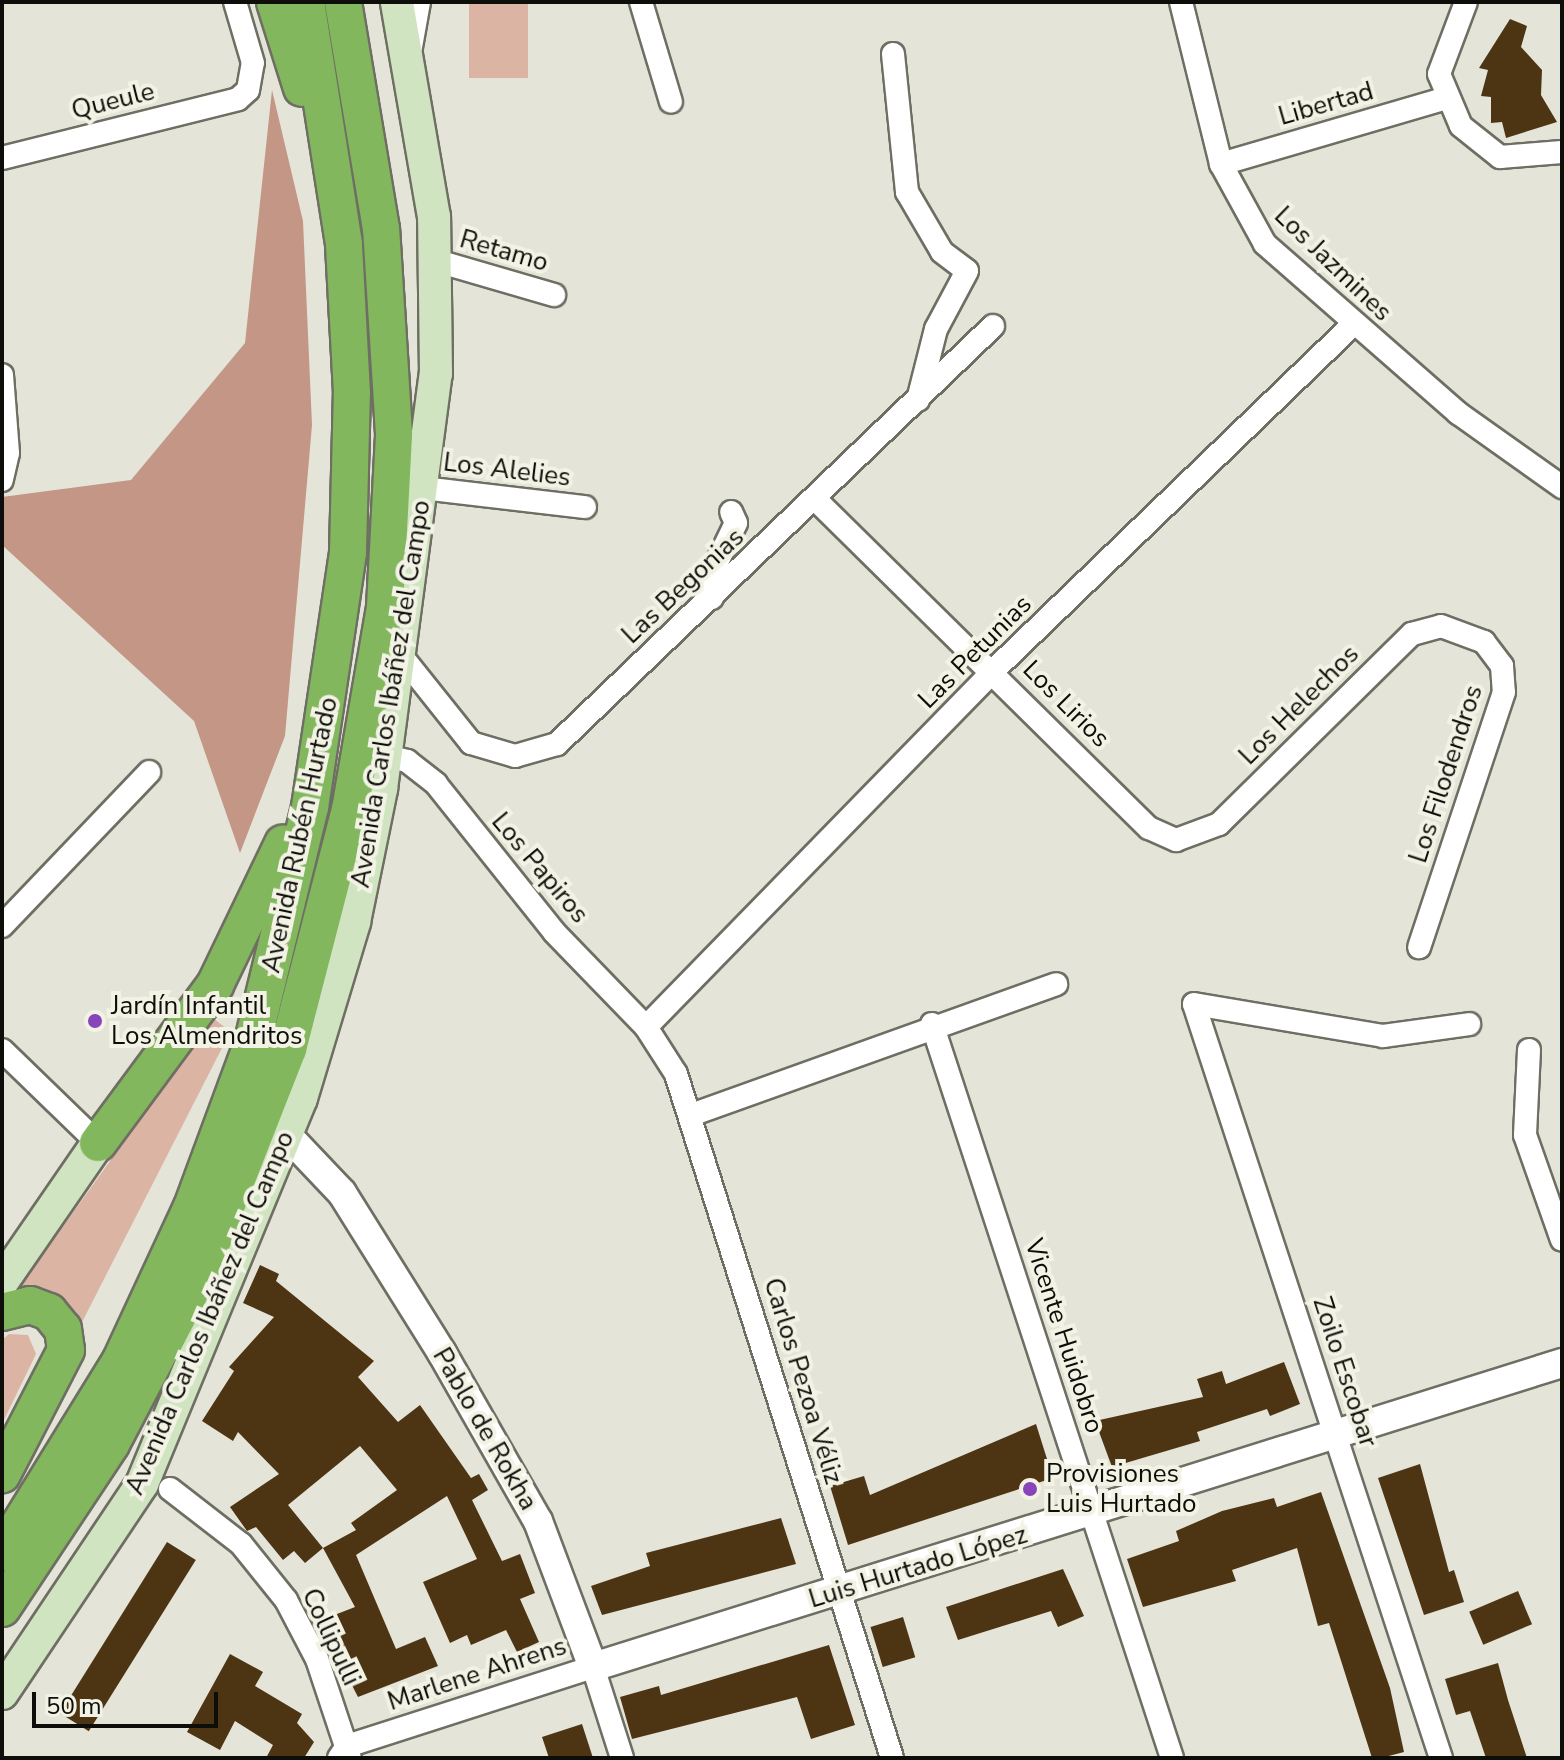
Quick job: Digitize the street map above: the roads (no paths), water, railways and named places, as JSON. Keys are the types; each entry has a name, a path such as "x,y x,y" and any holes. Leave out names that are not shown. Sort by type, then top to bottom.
{"highway":[{"path":"275,2 344,244"},
{"path":"306,2 344,244"},
{"name":"Avenida Rubén Hurtado","path":"2,1608 111,1444 166,1343 256,1141 301,1005 353,797 385,607 394,473 389,308 374,171 343,2"},
{"name":"Avenida Rubén Hurtado","path":"2,1553 120,1362 226,1123 265,999 329,701 350,510 351,345 344,244"},
{"path":"98,1143 208,996 258,908 329,701"},
{"path":"2,1312 30,1305 49,1312 63,1329 66,1350 2,1474"}],"main road":[{"name":"Avenida Carlos Ibáñez del Campo","path":"2,1693 142,1484 286,1134 354,922 386,756 423,488 437,261 411,49 397,2"},
{"path":"2,1282 98,1143"}],"street":[{"name":"Queule","path":"2,158 238,99 248,90 253,63 235,2"},
{"path":"411,49 419,2"},
{"path":"641,2 671,102"},
{"name":"Los Jazmines","path":"1181,2 1221,164 1265,244 1352,326 1562,487"},
{"path":"1466,2 1442,61 1446,98 1461,126 1500,157 1562,152"},
{"path":"893,54 907,192 942,252 967,271 936,329 918,400"},
{"name":"Libertad","path":"1221,164 1446,98"},
{"name":"Retamo","path":"437,261 554,295"},
{"name":"Las Begonias","path":"400,654 471,743 490,753 536,753 557,744 816,500 993,326"},
{"name":"Las Petunias","path":"646,1027 993,671 1352,326"},
{"path":"2,375 7,402 2,480"},
{"name":"Los Alelies","path":"423,488 585,507"},
{"name":"Los Lirios","path":"816,500 1149,828 1176,840"},
{"path":"712,598 706,585 736,523 731,512"},
{"name":"Los Helechos","path":"1176,840 1219,824 1412,634 1441,626 1466,632"},
{"name":"Los Filodendros","path":"1419,947 1504,692 1495,654 1466,632"},
{"name":"Los Papiros","path":"386,756 407,761 436,784 554,932 646,1027"},
{"path":"2,926 149,772"},
{"path":"691,1115 932,1024 1056,984"},
{"name":"Zoilo Escobar","path":"1441,1758 1194,1004 1383,1036 1469,1024"},
{"name":"Vicente Huidobro","path":"932,1024 1095,1513 1172,1758"},
{"name":"Carlos Pezoa Véliz","path":"646,1027 691,1115 892,1758"},
{"path":"2,1050 98,1143"},
{"path":"1529,1050 1525,1135 1533,1169 1562,1240"},
{"name":"Pablo de Rokha","path":"286,1134 342,1193 442,1353 538,1521 593,1667 622,1758"},
{"name":"Luis Hurtado López","path":"593,1667 1095,1513 1562,1363"},
{"name":"Collipulli","path":"170,1489 241,1544 286,1600 317,1659 345,1754"},
{"name":"Marlene Ahrens","path":"345,1754 593,1667"}],"place":[{"name":"Jardín Infantil Los Almendritos","path":"95,1021"},
{"name":"Provisiones Luis Hurtado","path":"1030,1489"}]}
